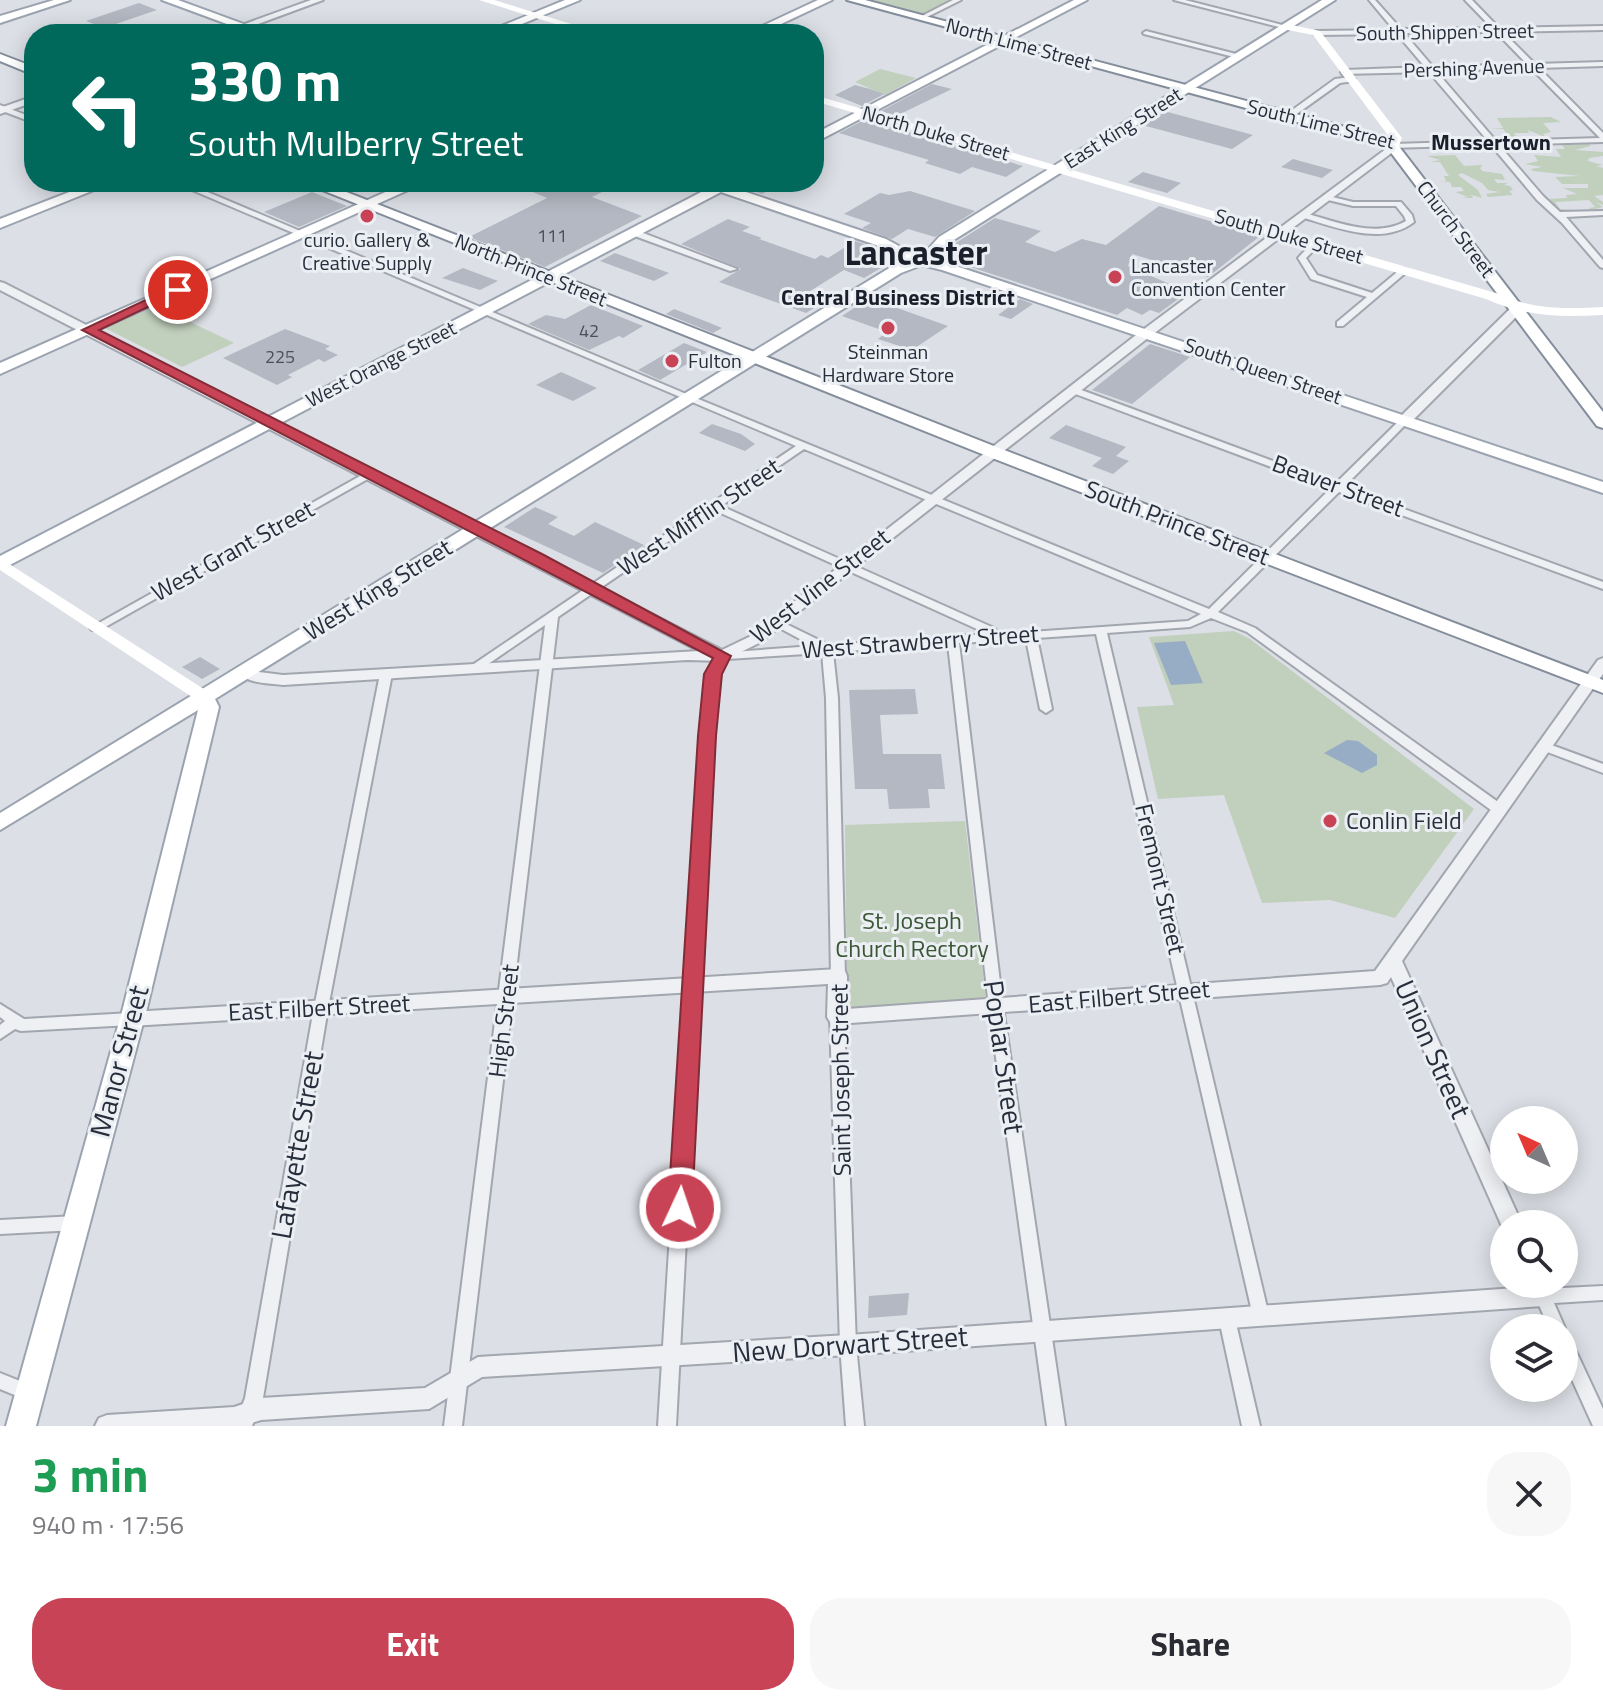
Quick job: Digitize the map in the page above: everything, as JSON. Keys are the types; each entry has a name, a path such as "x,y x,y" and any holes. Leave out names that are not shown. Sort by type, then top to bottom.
{"main road":[{"path":"0,20 65,0"},
{"path":"167,0 235,24"},
{"path":"484,0 565,24"},
{"path":"513,24 575,0"},
{"path":"773,24 827,0"},
{"name":"North Lime Street","path":"852,0 1185,89"},
{"path":"824,134 1082,0"},
{"name":"East King Street","path":"921,262 933,254 944,240 1330,0"},
{"name":"South Shippen Street","path":"1287,27 1316,33"},
{"name":"Church Street","path":"1316,33 1345,77 1396,138 1394,146 1601,417"},
{"path":"0,57 24,67"},
{"name":"South Lime Street","path":"1185,89 1394,146"},
{"name":"North Duke Street","path":"824,101 1057,169"},
{"name":"South Duke Street","path":"1057,169 1491,296 1517,309 1536,314 1603,308"},
{"path":"0,224 82,192"},
{"name":"North Prince Street","path":"335,192 752,358"},
{"path":"0,369 397,192"},
{"name":"West Orange Street","path":"0,563 712,192"},
{"name":"South Queen Street","path":"744,192 881,242 921,262 950,267 1603,488"},
{"name":"West King Street","path":"0,823 896,270 921,262"},
{"name":"South Prince Street","path":"752,358 1597,685"},
{"path":"0,563 204,697"},
{"name":"Manor Street","path":"21,1426 131,1019 209,707 204,697"}],"street":[{"path":"251,24 319,0"},
{"path":"921,18 958,0"},
{"path":"1177,0 1287,27"},
{"path":"1372,0 1603,265"},
{"path":"1468,0 1603,138"},
{"name":"South Shippen Street","path":"1316,33 1401,34 1603,28"},
{"path":"1146,33 1238,56"},
{"name":"Pershing Avenue","path":"1345,77 1431,69 1603,64"},
{"path":"1288,116 1345,77"},
{"path":"2,109 24,102"},
{"path":"2,109 24,117"},
{"name":"South Lime Street","path":"1394,146 1603,138"},
{"name":"West Vine Street","path":"667,1426 707,736 713,674 723,656 754,640 1073,390 1394,146"},
{"path":"200,192 1262,636 1500,810"},
{"path":"1304,215 1359,231 1396,228 1410,222 1398,204 1353,204 1327,197"},
{"path":"1558,215 1603,213"},
{"path":"635,233 733,269"},
{"path":"1316,244 1302,258 1314,277 1374,296"},
{"path":"1340,324 1405,270"},
{"path":"0,285 723,656"},
{"path":"1211,613 1517,309"},
{"name":"Beaver Street","path":"1073,390 1603,586"},
{"name":"West Mifflin Street","path":"474,668 804,445"},
{"name":"West Grant Street","path":"96,628 369,474"},
{"path":"715,507 990,630 997,637"},
{"name":"West Strawberry Street","path":"245,672 275,680 723,656 1190,624 1211,613"},
{"name":"High Street","path":"453,1426 552,616"},
{"path":"776,622 827,649"},
{"name":"Fremont Street","path":"1101,630 1261,1316"},
{"path":"1031,634 1046,709"},
{"name":"Poplar Street","path":"953,639 996,1007 1056,1426"},
{"name":"Saint Joseph Street","path":"827,649 832,698 837,1017 848,1345 855,1426"},
{"path":"1394,963 1546,747 1597,685 1603,663"},
{"name":"Lafayette Street","path":"245,1420 254,1398 321,1008 386,674"},
{"path":"1546,747 1603,769"},
{"name":"East Filbert Street","path":"837,1017 1380,978 1394,963"},
{"name":"Union Street","path":"1394,963 1505,1210"},
{"name":"East Filbert Street","path":"131,1019 838,976"},
{"path":"0,1009 21,1025 131,1019"},
{"path":"0,1033 15,1021"},
{"path":"0,1227 76,1223"},
{"name":"New Dorwart Street","path":"1578,1292 1603,1293"},
{"name":"New Dorwart Street","path":"107,1426 234,1418 245,1420 261,1409 429,1398 478,1367 1227,1319 1490,1295"},
{"path":"1227,1319 1251,1426"},
{"path":"1578,1374 1602,1426"},
{"path":"0,1381 29,1393"}],"green space":[{"path":"866,0 953,0 923,15"},
{"path":"880,69 916,78 885,95 855,82"},
{"path":"1551,117 1561,122 1543,123 1551,132 1543,134 1545,137 1528,130 1529,133 1514,133 1517,138 1507,138 1510,137 1503,129 1490,128 1503,128 1497,118"},
{"path":"1562,145 1591,146 1575,150 1603,152 1603,156 1589,158 1588,161 1603,165 1596,166 1603,168 1603,195 1594,196 1603,202 1603,205 1596,202 1603,207 1591,210 1589,208 1595,207 1589,200 1555,202 1560,209 1572,210 1558,210 1548,199 1567,198 1566,195 1577,194 1563,188 1588,188 1588,184 1562,184 1555,177 1580,176 1533,171 1531,169 1542,167 1525,164 1538,161 1534,155 1561,157 1556,149 1565,149"},
{"path":"1455,155 1464,166 1483,165 1480,168 1482,171 1502,174 1505,180 1494,179 1497,183 1508,183 1504,185 1510,186 1513,190 1509,191 1513,195 1488,197 1486,194 1499,192 1488,190 1482,183 1462,173 1458,175 1478,190 1482,198 1471,195 1473,198 1462,198 1468,197 1455,192 1464,191 1461,187 1452,187 1450,182 1440,181 1446,181 1444,176 1449,176 1440,162 1430,162 1440,160 1427,156"},
{"path":"157,306 234,343 182,367 105,328"},
{"path":"1234,631 1250,639 1474,809 1395,918 1330,900 1262,903 1224,795 1158,799 1137,707 1174,705 1149,637"},
{"name":"St. Joseph Church Rectory","path":"965,821 986,1000 847,1008 845,825"}],"water":[{"path":"1185,641 1203,683 1171,685 1154,643"},
{"path":"1347,740 1358,741 1377,755 1377,765 1362,773 1324,753"}],"building":[{"path":"139,3 157,10 116,24 86,21"},
{"path":"932,84 952,89 896,116 881,111"},
{"path":"855,85 884,94 862,106 835,95"},
{"path":"1164,111 1253,135 1232,149 1142,125"},
{"path":"866,119 1023,166 1006,177 972,167 960,174 925,163 929,160 839,133"},
{"path":"1293,159 1333,170 1322,178 1281,167"},
{"path":"1143,172 1181,183 1167,193 1128,182"},
{"path":"910,191 975,211 935,237 908,229 892,239 862,228 871,223 844,214 880,193 889,195"},
{"path":"312,192 347,206 299,227 264,212"},
{"path":"533,192 602,192 592,197 642,216 545,267 469,237 547,198"},
{"path":"1159,206 1260,236 1208,277 1132,254 1128,266 1188,292 1159,313 1150,310 1142,315 1127,308 1117,315 958,263 976,251 954,244 995,218 1041,231 1025,242 1055,252 1082,239 1106,245"},
{"path":"728,219 750,227 742,231 762,238 759,239 815,259 821,255 828,258 855,241 876,248 857,260 881,268 864,278 844,270 807,293 827,300 806,313 719,282 741,269 681,244"},
{"path":"615,253 669,273 654,281 600,261"},
{"path":"463,268 498,281 480,290 442,278"},
{"path":"869,298 948,326 912,350 878,339 887,332 842,316"},
{"path":"1020,299 1033,304 1011,319 998,315"},
{"path":"591,305 643,326 623,338 619,336 589,350 528,324 546,315 565,319"},
{"path":"674,309 722,328 713,333 666,314"},
{"path":"285,329 330,346 325,349 338,355 324,362 319,359 288,375 292,377 277,385 223,358"},
{"name":"Fulton","path":"684,343 707,352 660,380 638,370"},
{"path":"1150,344 1190,357 1132,404 1092,390"},
{"path":"561,372 597,388 573,401 536,385"},
{"path":"712,424 741,434 755,444 745,451 699,433"},
{"path":"1066,425 1126,447 1116,456 1129,461 1113,474 1092,466 1102,458 1049,438"},
{"path":"535,507 558,517 548,524 574,536 595,522 644,545 603,573 504,527"},
{"path":"200,657 220,669 202,679 182,667"},
{"path":"915,689 918,714 880,715 883,754 941,754 945,789 928,789 930,808 889,809 887,789 855,789 849,690"},
{"path":"909,1293 907,1315 868,1318 869,1296"}],"place":[{"name":"curio. Gallery & Creative Supply","path":"367,216"},
{"name":"Lancaster Convention Center","path":"1115,277"},
{"name":"Steinman Hardware Store","path":"888,328"},
{"name":"Fulton","path":"672,361"},
{"name":"Conlin Field","path":"1330,821"}],"district":[{"name":"Mussertown","path":"1491,142"},
{"name":"Lancaster","path":"916,253"},
{"name":"Central Business District","path":"898,297"}],"route":[{"path":"178,290 88,330 723,656 713,674 707,736 680,1208"}]}
